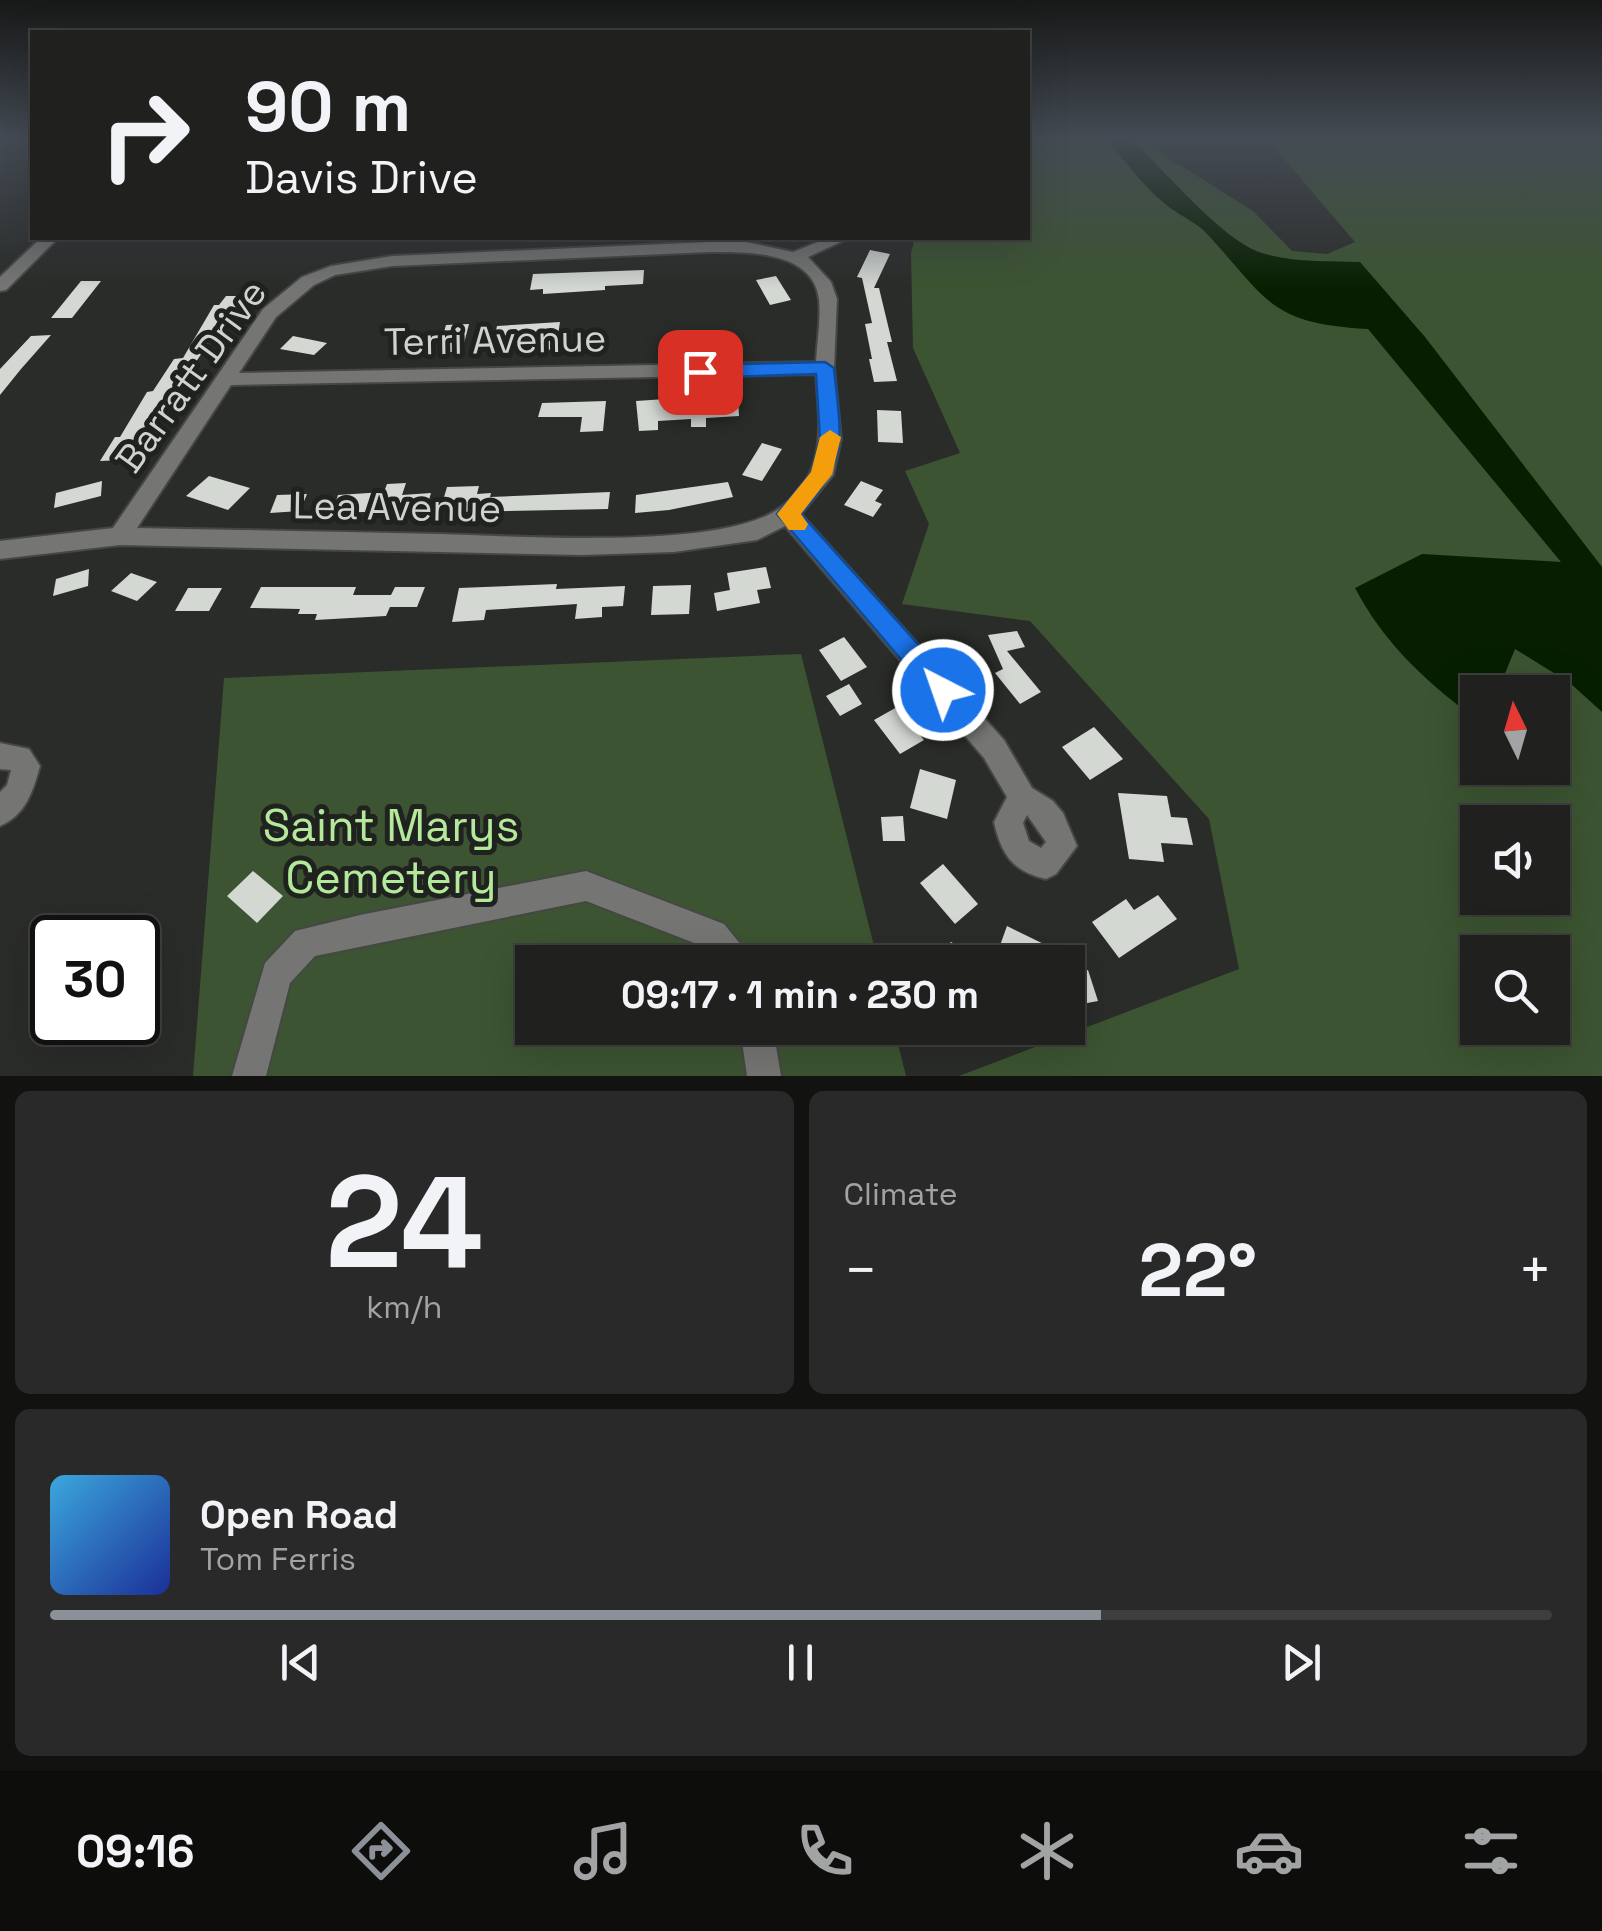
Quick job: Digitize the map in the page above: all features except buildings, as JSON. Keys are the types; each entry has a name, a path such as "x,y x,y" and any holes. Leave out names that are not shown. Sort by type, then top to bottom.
{"street":[{"path":"4,278 48,240"},
{"path":"796,257 836,240"},
{"name":"Barratt Drive","path":"120,536 269,313 296,288 332,271 392,261 708,246 746,247 796,257"},
{"path":"796,257 808,264 823,282 828,298 825,368 830,439 822,474 788,514 994,748 1022,797"},
{"name":"Terri Avenue","path":"226,379 825,368"},
{"name":"Lea Avenue","path":"0,550 120,536 582,546 674,544 742,535 776,524 788,514"},
{"path":"0,756 18,758 26,766 18,792 0,812"},
{"path":"249,1076 276,974 306,942 586,886 713,936 721,945"},
{"path":"759,1045 764,1076"}],"green space":[{"path":"1030,189 1218,189 1253,211 1292,251 1327,254 1355,242 1310,189 1602,189 1602,1076 959,1076 1040,1045 1085,1045 1085,1028 1239,969 1209,819 1030,621 902,604 929,524 905,471 960,453 913,348 911,253 914,240 1030,240"},
{"name":"Saint Marys Cemetery","path":"801,654 874,945 515,945 515,1045 898,1045 906,1076 193,1076 224,678"}],"shaded area":[{"path":"1150,189 1181,189 1227,233 1259,252 1296,260 1360,262 1425,337 1602,567 1602,712 1570,683 1570,675 1557,675 1515,649 1504,675 1460,675 1460,707 1419,672 1391,641 1355,588 1422,554 1561,562 1368,329 1335,326 1290,314 1259,292 1203,230"}],"slow traffic":[{"path":"797,524 788,514 822,474 830,437"}],"route":[{"path":"700,372 825,368 830,439 822,474 788,514 943,690"}]}
